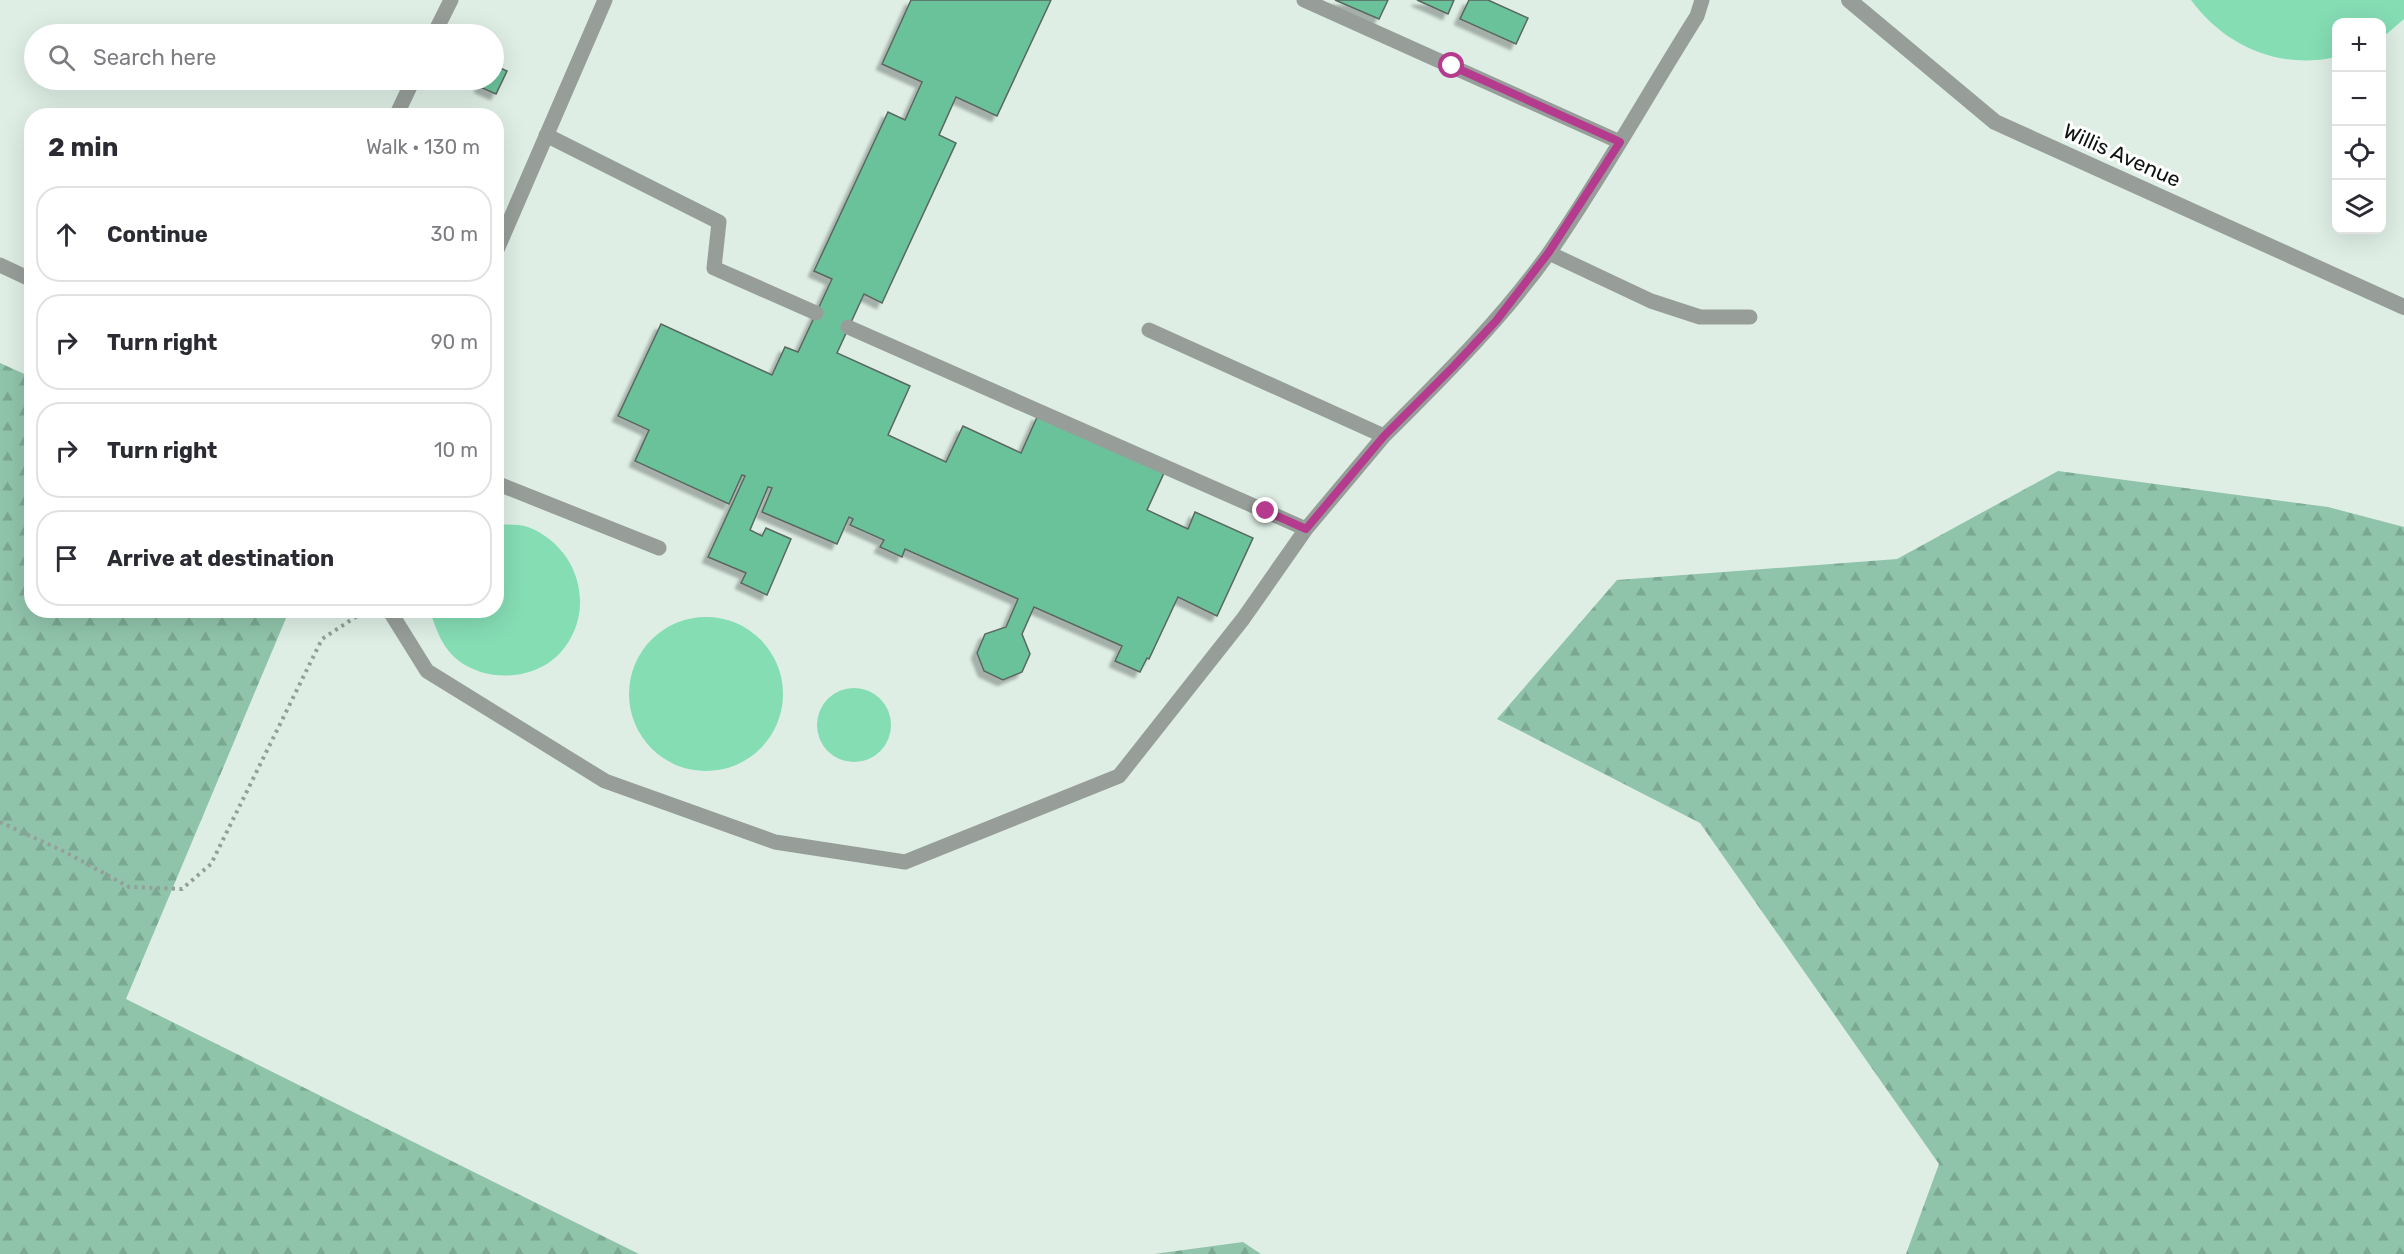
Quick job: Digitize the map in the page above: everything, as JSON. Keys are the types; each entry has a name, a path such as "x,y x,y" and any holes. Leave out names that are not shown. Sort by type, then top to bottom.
{"street":[{"name":"Willis Avenue","path":"1849,0 1995,122 2404,308"}],"lane":[{"path":"439,24 451,0"},
{"path":"504,233 605,0"},
{"path":"1305,0 1620,142"},
{"path":"394,618 427,671 605,782 775,842 905,862 1119,777 1243,619 1306,529 1384,436 1496,321 1549,252 1620,142 1696,16 1702,0"},
{"path":"400,108 408,90"},
{"path":"546,135 719,222 714,268 816,313"},
{"path":"1549,252 1651,301 1700,317 1750,317"},
{"path":"0,265 24,276"},
{"path":"848,327 1306,529"},
{"path":"1149,330 1384,436"},
{"path":"504,486 658,548"}],"path":[{"path":"0,822 65,852 129,887 182,889 211,864 322,639 354,618"}],"green space":[{"path":"0,363 24,374 24,618 286,618 126,999 639,1254 0,1254"},
{"path":"2058,471 2328,507 2404,527 2404,1254 1906,1254 1939,1164 1700,823 1497,719 1617,580 1897,559"},
{"path":"1243,1242 1261,1254 1154,1254"}],"shaded area":[{"path":"2191,0 2404,0 2404,19 2386,35 2386,18 2332,18 2332,58 2315,60 2274,57 2255,51 2237,42 2205,16"},
{"path":"504,524 528,527 545,536 559,548 569,562 580,596 579,613 574,631 565,647 543,666 515,675 485,673 471,668 453,656 437,631 432,618 504,618"},
{"path":"706,617 735,623 749,630 760,640 770,651 777,665 783,694 777,723 770,737 760,748 749,758 735,765 706,771 677,765 663,758 652,748 642,737 635,723 629,694 635,665 642,651 652,640 663,630 677,623"},
{"path":"847,688 861,688 875,694 885,704 891,718 889,739 875,756 861,762 847,762 833,756 823,746 817,732 817,718 823,704 833,694"}],"building":[{"path":"911,0 1051,0 997,116 956,97 939,135 956,143 882,303 864,294 837,353 910,386 888,435 946,462 963,426 1021,453 1038,415 1164,473 1147,510 1188,529 1195,512 1253,538 1217,616 1178,597 1149,659 1147,658 1140,672 1115,661 1122,646 1034,607 1022,634 1030,654 1022,672 1003,680 984,671 977,653 985,634 1006,627 1018,599 905,549 902,557 880,547 884,540 850,525 853,519 849,517 837,544 762,512 772,488 768,487 750,530 762,536 766,528 791,539 767,595 741,583 746,573 708,557 745,476 742,475 729,504 635,461 649,430 618,416 661,324 772,375 785,347 798,352 832,279 814,271 888,112 905,120 922,82 882,64"},
{"path":"1335,0 1388,0 1379,19"},
{"path":"1417,0 1454,0 1448,14"},
{"path":"1469,0 1488,0 1528,18 1516,44 1460,19"}],"route":[{"path":"1266,511 1306,529 1384,436 1496,321 1549,252 1620,142 1452,66"}]}
